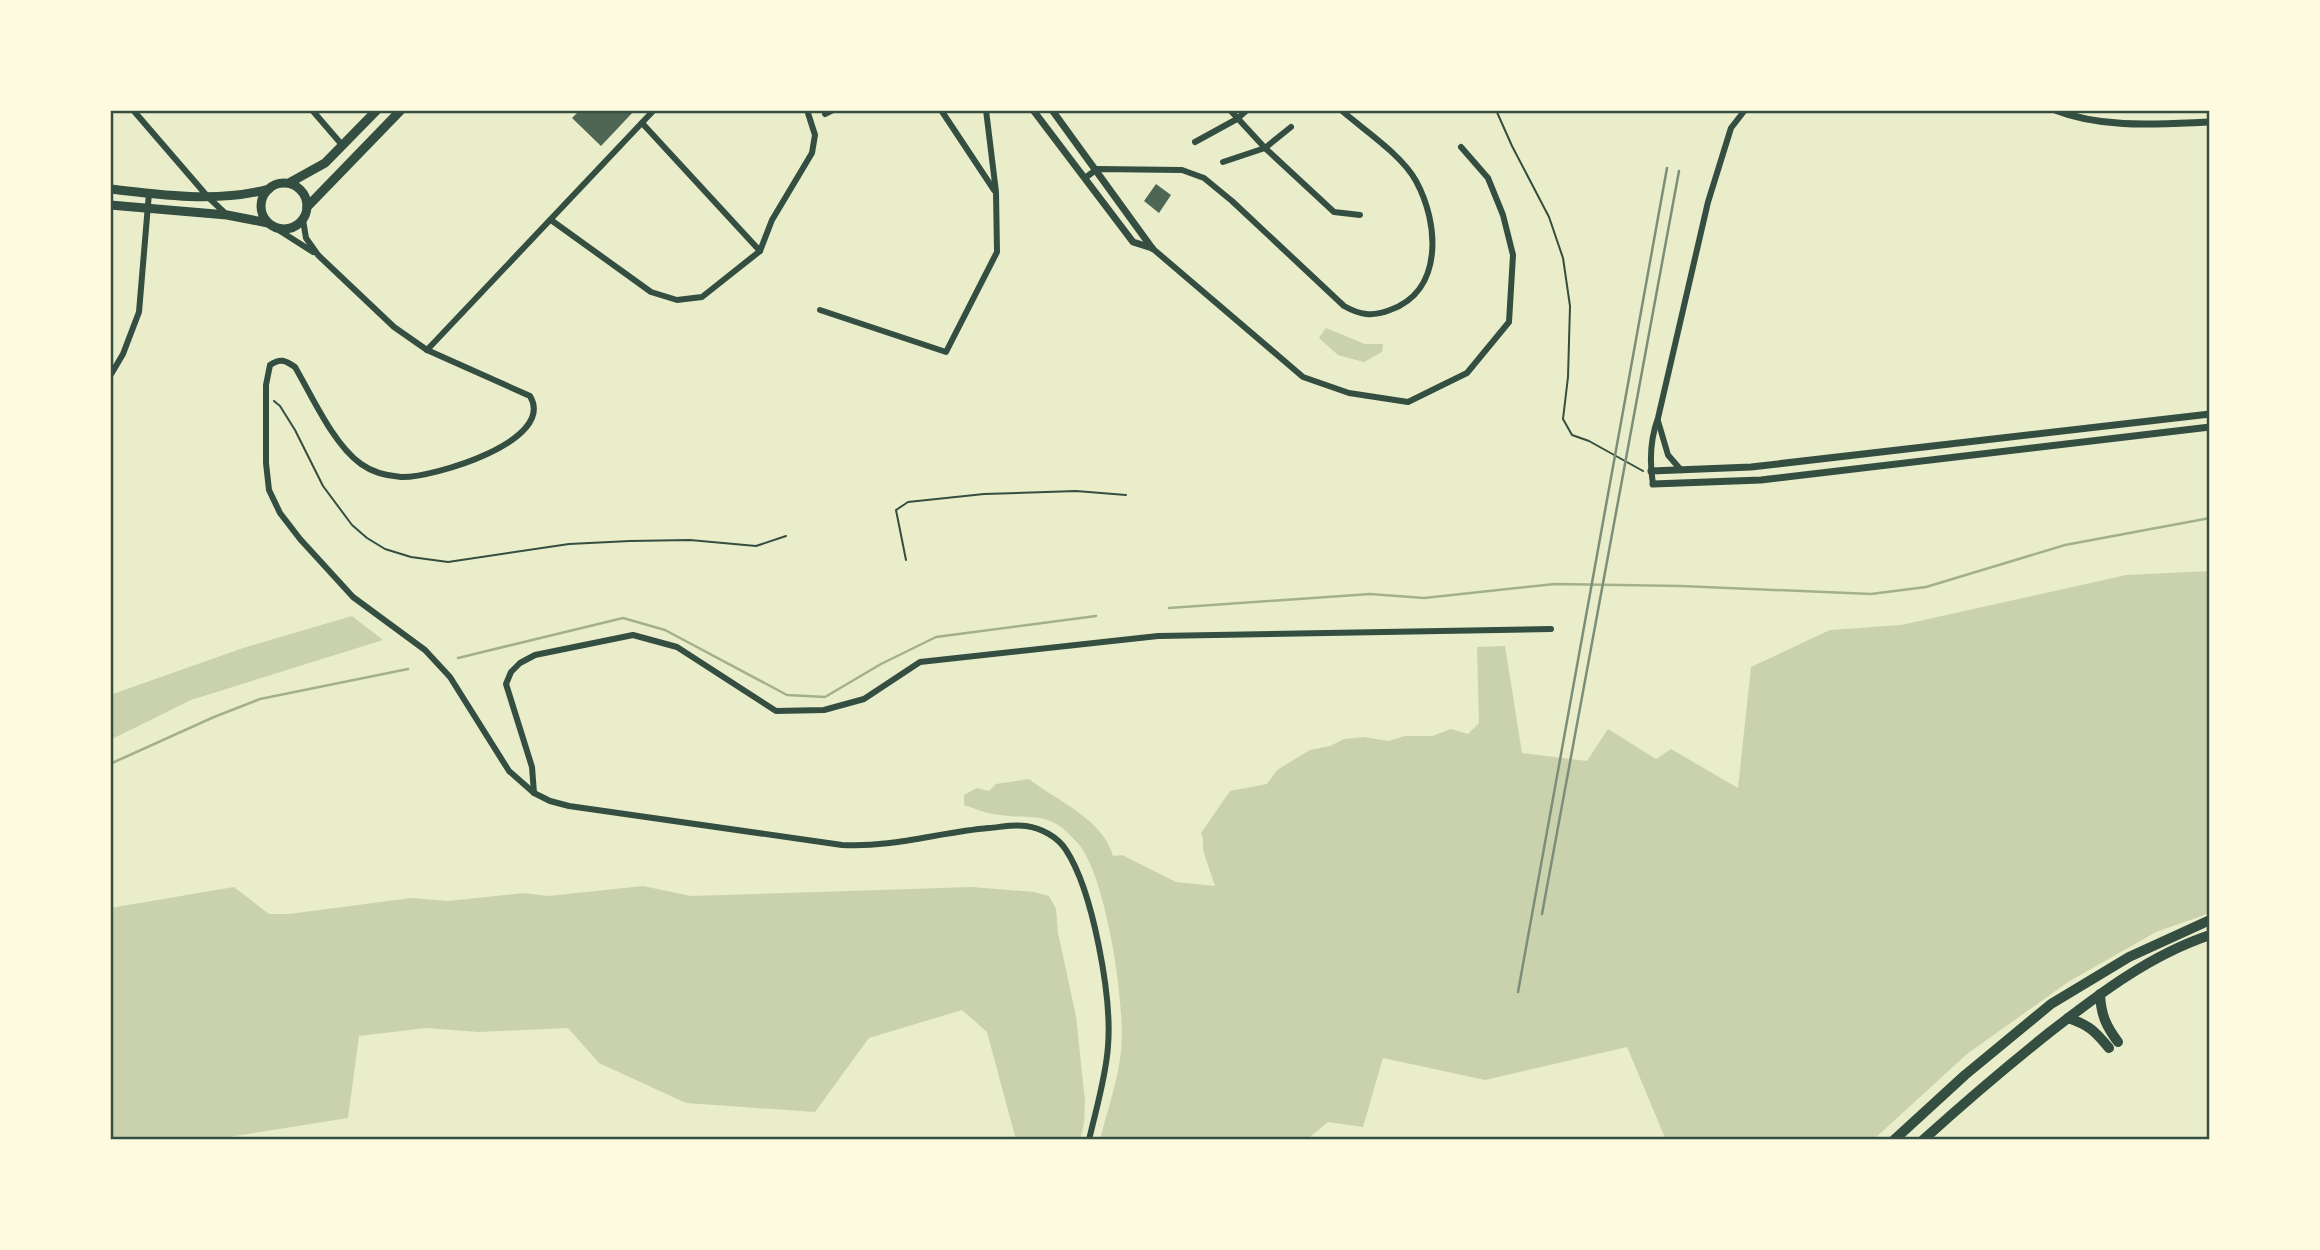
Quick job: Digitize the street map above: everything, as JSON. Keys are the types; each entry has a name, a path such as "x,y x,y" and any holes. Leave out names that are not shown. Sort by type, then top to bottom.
{"main road":[{"path":"110,189 208,197 248,194 289,183 325,163 377,110"},
{"path":"269,188 264,193 261,206 264,218 277,229 294,228 303,220 307,207 401,110"},
{"path":"289,183 302,192 307,207"},
{"path":"110,205 228,215 268,223"},
{"path":"1894,1140 1965,1075 2051,1004 2129,957 2210,920"},
{"path":"1923,1140 1975,1092 2099,995 2149,962 2210,935"},
{"path":"2099,995 2106,1026 2118,1042"},
{"path":"2068,1018 2086,1024 2109,1048"}],"street":[{"path":"133,110 208,197 228,215"},
{"path":"312,110 343,146"},
{"path":"427,350 654,110"},
{"path":"551,220 651,292 677,300 702,296 760,251 772,220 812,153 815,135 807,110"},
{"path":"825,114 833,110"},
{"path":"941,110 996,192"},
{"path":"820,310 946,352 997,252 996,192 986,110"},
{"path":"1033,110 1133,242 1152,248"},
{"path":"1052,110 1152,248 1303,377 1349,393 1408,402 1467,373 1509,321 1513,255 1503,215 1488,178 1461,147"},
{"path":"1230,110 1265,148 1334,212 1360,215"},
{"path":"1195,142 1237,120 1247,110"},
{"path":"1085,178 1097,169 1182,170 1204,178 1344,306 1355,312 1378,314 1409,301 1424,285 1433,257 1432,239 1420,192 1410,173 1341,110"},
{"path":"1652,477 1652,435 1708,202 1731,128 1745,110"},
{"path":"2055,110 2098,121 2131,124 2210,122"},
{"path":"642,123 760,251"},
{"path":"1223,162 1265,148 1291,127"},
{"path":"110,376 123,354 139,312 149,193"},
{"path":"303,220 306,237 318,255"},
{"path":"277,229 318,255 394,327 427,350 530,396 535,410 532,420 523,430 507,443 478,458 425,475 401,477 381,474 363,466 348,453 295,367 286,360 278,360 270,365 266,396 268,489 280,513 300,540 353,597 425,650 450,677 509,771 534,793 550,801 569,806 842,845 885,845 967,830 1023,825 1034,827 1057,839 1066,848 1085,894 1107,1007 1108,1046 1089,1140"},
{"path":"1652,477 1681,470 1751,467 2210,415"},
{"path":"1657,419 1668,455 1681,470"},
{"path":"1652,477 1761,480 2210,427"},
{"path":"534,793 532,767 506,684 511,672 520,663 535,656 632,635 677,647 776,711 824,710 864,699 920,662 1110,641 1158,636 1551,629"}],"path":[{"path":"1496,110 1549,218 1563,258 1570,306 1568,377 1563,419 1572,435 1589,441 1652,477"},
{"path":"266,396 280,406 323,486 352,525 385,550 411,557 448,562 569,544 630,541 690,540 756,545 786,536"},
{"path":"906,559 896,510 908,502 984,494 1076,491 1126,495"}],"green space":[{"path":"1326,328 1365,344 1383,344 1382,352 1364,362 1338,355 1319,338"},
{"path":"2210,571 2210,913 2156,932 2068,982 1967,1054 1873,1140 1666,1140 1627,1047 1485,1080 1383,1058 1363,1127 1328,1122 1306,1140 1100,1140 1117,1073 1122,1031 1113,946 1099,888 1090,865 1081,847 1058,825 1037,818 996,814 964,805 964,795 977,788 989,791 996,784 1029,779 1090,822 1108,843 1113,856 1122,855 1176,882 1215,886 1203,850 1201,833 1230,791 1267,784 1277,770 1310,750 1330,746 1344,739 1364,737 1388,741 1405,736 1432,736 1451,729 1468,734 1479,723 1477,647 1505,646 1522,753 1587,761 1608,729 1656,759 1671,749 1738,788 1751,667 1830,630 1901,625 2126,575"},
{"path":"352,616 383,640 191,700 110,740 110,695 243,648"},
{"path":"643,886 691,896 972,887 1034,892 1049,896 1056,909 1058,933 1076,1016 1085,1101 1080,1140 1016,1140 987,1032 962,1010 869,1038 815,1112 686,1103 599,1063 568,1028 479,1032 426,1028 359,1036 348,1118 210,1140 110,1140 110,908 234,887 269,914 289,914 411,898 448,901 524,893 548,896"}],"building":[{"path":"580,110 635,110 601,146 572,118"},
{"path":"1156,184 1171,195 1159,213 1144,201"}],"waterway":[{"path":"1169,608 1370,594 1424,598 1555,584 1871,594 1926,587 2065,545 2210,518"},
{"path":"458,658 623,618 665,630 787,695 825,697 881,664 936,637 1096,616"},
{"path":"110,764 260,699 408,669"}],"railway":[{"path":"1518,992 1667,168"},
{"path":"1542,914 1679,171"}]}
